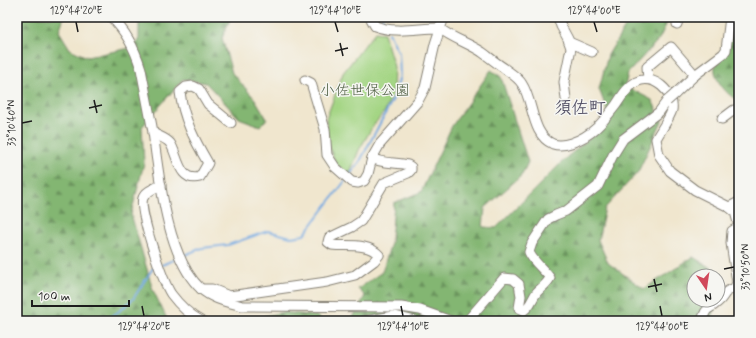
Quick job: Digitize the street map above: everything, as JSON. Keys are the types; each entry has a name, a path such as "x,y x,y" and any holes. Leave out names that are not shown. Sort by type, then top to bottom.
{"street":[{"path":"111,17 125,32 135,50 141,69 166,213 180,258 192,279 201,290 217,299 242,306 401,307 420,310 451,321"},
{"path":"370,17 375,26 392,30 440,28 449,35 482,52 515,76 522,84 527,94 541,136 546,141 555,145 564,145 577,141 593,132 605,119 630,86 638,81 648,79 657,82 665,89 672,106 671,112 656,139 660,155 667,168 681,180 696,190 729,207 735,212 739,227 732,231 730,242 737,282 735,288 726,291 718,302 706,310 702,321"},
{"path":"306,80 311,84 325,129 326,155 335,167 347,178 358,183 364,181 368,174 372,158 380,144 418,101 425,88 432,54 444,17"},
{"path":"562,17 559,20 571,48 564,82 566,99"},
{"path":"467,321 504,278 513,279 519,284 521,296 519,308 524,310 528,308 537,293 546,285 550,278 544,269 531,258 529,252 532,243 548,219 566,211 598,186 613,155 623,139 659,112 667,101 696,75 723,54 726,50 730,17"},
{"path":"569,42 592,52"},
{"path":"648,79 647,67 672,47 696,75"},
{"path":"153,133 166,139 170,143 178,165 189,176 194,178 200,177 208,163 194,140 181,102 180,92 186,87 193,86 199,89 208,104 231,123"},
{"path":"722,119 734,110 739,112"},
{"path":"201,290 212,289 229,296 246,295 327,282 355,275 366,268 379,255 376,251 370,248 332,245 328,242 328,238 352,227 361,221 381,185 411,170 408,165 385,162 372,158"},
{"path":"161,186 148,192 143,198 144,214 159,267 166,284 179,304 189,314 200,321"},
{"path":"729,207 739,202"},
{"path":"364,321 394,316 415,321"}],"green space":[{"path":"17,17 64,17 59,31 70,49 87,57 130,48 139,39 139,17 231,17 222,38 232,73 255,99 267,119 260,126 239,118 206,83 183,79 142,127 144,163 131,214 153,290 167,319 174,321 17,321"},
{"path":"631,17 667,17 667,23 659,39 628,73 625,86 652,100 662,121 638,172 605,208 598,240 608,263 644,289 693,257 711,268 686,268 686,308 713,308 711,321 351,321 365,296 358,289 382,272 391,243 394,203 421,192 452,126 491,70 501,77 528,162 522,175 485,208 483,227 496,228 567,157 611,121 599,89 608,55"},
{"path":"739,29 739,101 722,87 716,77 715,66 718,57 725,46"},
{"name":"小佐世保公園","path":"375,32 384,33 394,67 393,92 385,111 373,126 359,150 349,175 336,164 329,146 326,119 343,73"},
{"path":"283,312 317,316 322,321 243,321"}],"waterway":[{"path":"382,17 386,25"},
{"path":"349,176 359,163 395,95 400,75 399,53 389,33"},
{"path":"182,256 202,248 228,245 268,231 291,237 304,235 345,181"},
{"path":"162,265 178,258"},
{"path":"103,321 118,312 133,299 153,268 156,267"}],"district":[{"name":"須佐町","path":"580,107"}]}
